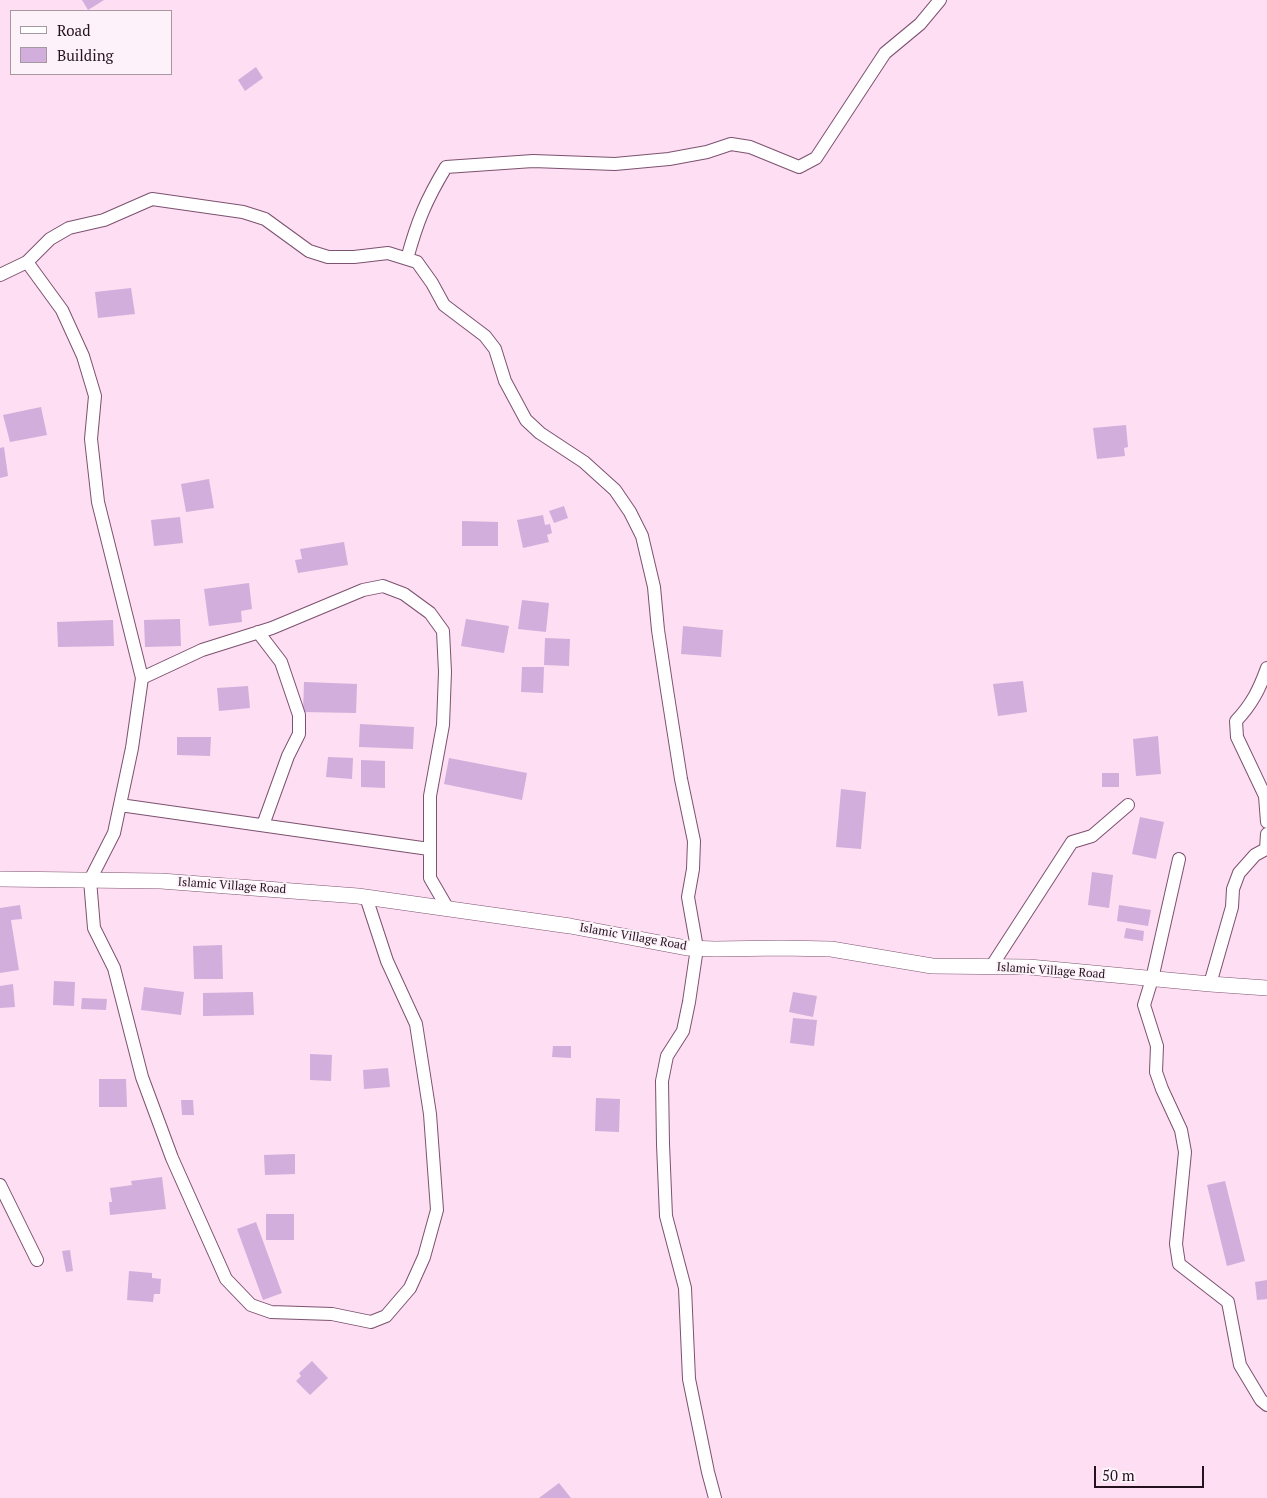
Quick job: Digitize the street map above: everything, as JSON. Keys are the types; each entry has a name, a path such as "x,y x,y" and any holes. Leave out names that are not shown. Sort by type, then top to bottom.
{"street":[{"path":"407,259 415,227 428,196 446,167 534,161 615,164 669,159 706,152 731,144 750,147 800,167 816,158 885,53 920,24 940,0"},
{"path":"0,275 27,262 50,239 69,228 104,220 152,199 243,212 264,219 309,251 328,257 388,253 417,262 432,282 444,305 485,336 496,349 505,381 526,420 540,433 584,462 615,490 630,512 642,536 654,587 668,698 681,779 694,842 693,869 688,896 697,948 683,1031 667,1056 662,1081 663,1144 666,1216 685,1288 689,1379 715,1498"},
{"path":"27,262 62,310 83,356 95,396 91,440 98,502 142,678 132,748 114,833 90,880 94,928 114,968 142,1077 172,1158 226,1279 251,1305 271,1312 332,1314 370,1322 386,1316 410,1288 424,1257 437,1210 430,1114 416,1024 387,961 366,897"},
{"path":"142,678 202,650 281,625 362,590 383,586 404,594 430,613 443,631 445,672 443,725 430,796 430,878 448,909"},
{"path":"258,632 281,662 299,715 299,734 288,756 263,825"},
{"path":"1267,668 1259,689 1249,707 1236,721 1237,737 1264,796 1267,822"},
{"path":"120,805 429,849"},
{"path":"991,967 1072,842 1092,836 1128,805"},
{"path":"1210,984 1232,907 1233,889 1239,873 1255,855 1266,849 1267,834"},
{"path":"1179,859 1152,979 1144,1005 1157,1046 1156,1072 1181,1130 1185,1152 1176,1244 1179,1264 1228,1302 1240,1366 1261,1400 1267,1405"},
{"name":"Islamic Village Road","path":"0,879 161,881 366,897 570,926 697,948 831,949 932,966 1029,967 1267,988"},
{"path":"0,1185 37,1260"}],"building":[{"path":"82,0 104,0 88,10"},
{"path":"256,67 263,78 245,91 238,80"},
{"path":"131,288 135,314 98,318 95,292"},
{"path":"41,407 47,435 10,442 3,415"},
{"path":"1126,425 1128,447 1124,448 1125,456 1097,459 1093,428"},
{"path":"4,447 8,476 0,478 0,448"},
{"path":"209,479 214,508 186,512 181,484"},
{"path":"564,506 568,518 554,523 549,511"},
{"path":"543,515 545,525 550,524 552,533 547,535 549,542 523,548 517,520"},
{"path":"180,517 183,543 154,546 151,520"},
{"path":"462,521 498,522 498,546 462,546"},
{"path":"344,542 348,565 298,573 295,560 302,559 300,549"},
{"path":"249,583 252,609 241,611 242,622 209,626 204,589"},
{"path":"522,600 549,603 546,632 518,629"},
{"path":"180,619 181,646 145,647 144,620"},
{"path":"466,619 509,626 504,653 461,646"},
{"path":"113,620 114,646 58,647 57,622"},
{"path":"683,626 723,630 721,657 681,654"},
{"path":"545,638 570,639 569,666 544,665"},
{"path":"522,667 544,667 543,693 521,692"},
{"path":"1023,681 1027,712 998,716 993,684"},
{"path":"304,682 357,684 356,713 303,712"},
{"path":"248,686 250,708 219,711 217,688"},
{"path":"360,724 414,727 413,749 359,747"},
{"path":"1158,736 1161,774 1136,776 1133,739"},
{"path":"177,737 211,737 210,756 177,755"},
{"path":"328,757 353,758 352,779 326,777"},
{"path":"449,758 527,773 522,800 444,784"},
{"path":"361,760 385,761 385,788 361,787"},
{"path":"1102,773 1119,773 1119,787 1102,787"},
{"path":"841,789 866,792 861,849 836,847"},
{"path":"1140,817 1164,822 1156,859 1132,854"},
{"path":"1092,872 1113,875 1109,908 1088,905"},
{"path":"20,905 22,919 11,920 19,970 0,973 0,908"},
{"path":"1119,905 1151,910 1148,926 1117,921"},
{"path":"1126,928 1144,931 1143,941 1124,938"},
{"path":"222,945 223,979 194,979 193,946"},
{"path":"54,981 75,982 74,1006 53,1005"},
{"path":"13,984 15,1007 0,1008 0,986"},
{"path":"144,987 184,992 181,1015 141,1010"},
{"path":"253,992 254,1015 203,1016 203,993"},
{"path":"793,992 817,996 813,1017 789,1012"},
{"path":"82,998 107,999 106,1010 81,1009"},
{"path":"793,1018 817,1020 814,1046 790,1043"},
{"path":"553,1046 571,1046 571,1058 552,1057"},
{"path":"310,1054 332,1055 331,1081 310,1080"},
{"path":"388,1068 390,1087 364,1089 363,1070"},
{"path":"99,1079 126,1079 127,1107 99,1107"},
{"path":"596,1098 620,1099 619,1132 595,1131"},
{"path":"181,1100 193,1100 194,1115 182,1115"},
{"path":"295,1154 295,1174 265,1175 264,1155"},
{"path":"162,1177 166,1209 110,1215 109,1202 112,1202 110,1188 132,1185 131,1181"},
{"path":"1225,1181 1245,1261 1227,1266 1207,1185"},
{"path":"266,1214 294,1214 294,1240 266,1240"},
{"path":"256,1222 282,1293 263,1300 237,1229"},
{"path":"70,1250 73,1271 66,1272 62,1251"},
{"path":"129,1271 152,1273 152,1278 161,1279 160,1294 154,1294 153,1302 127,1300"},
{"path":"1267,1280 1267,1299 1257,1300 1255,1282"},
{"path":"312,1361 328,1378 310,1395 296,1381 301,1376 299,1373"},
{"path":"559,1483 571,1498 539,1498"}]}
